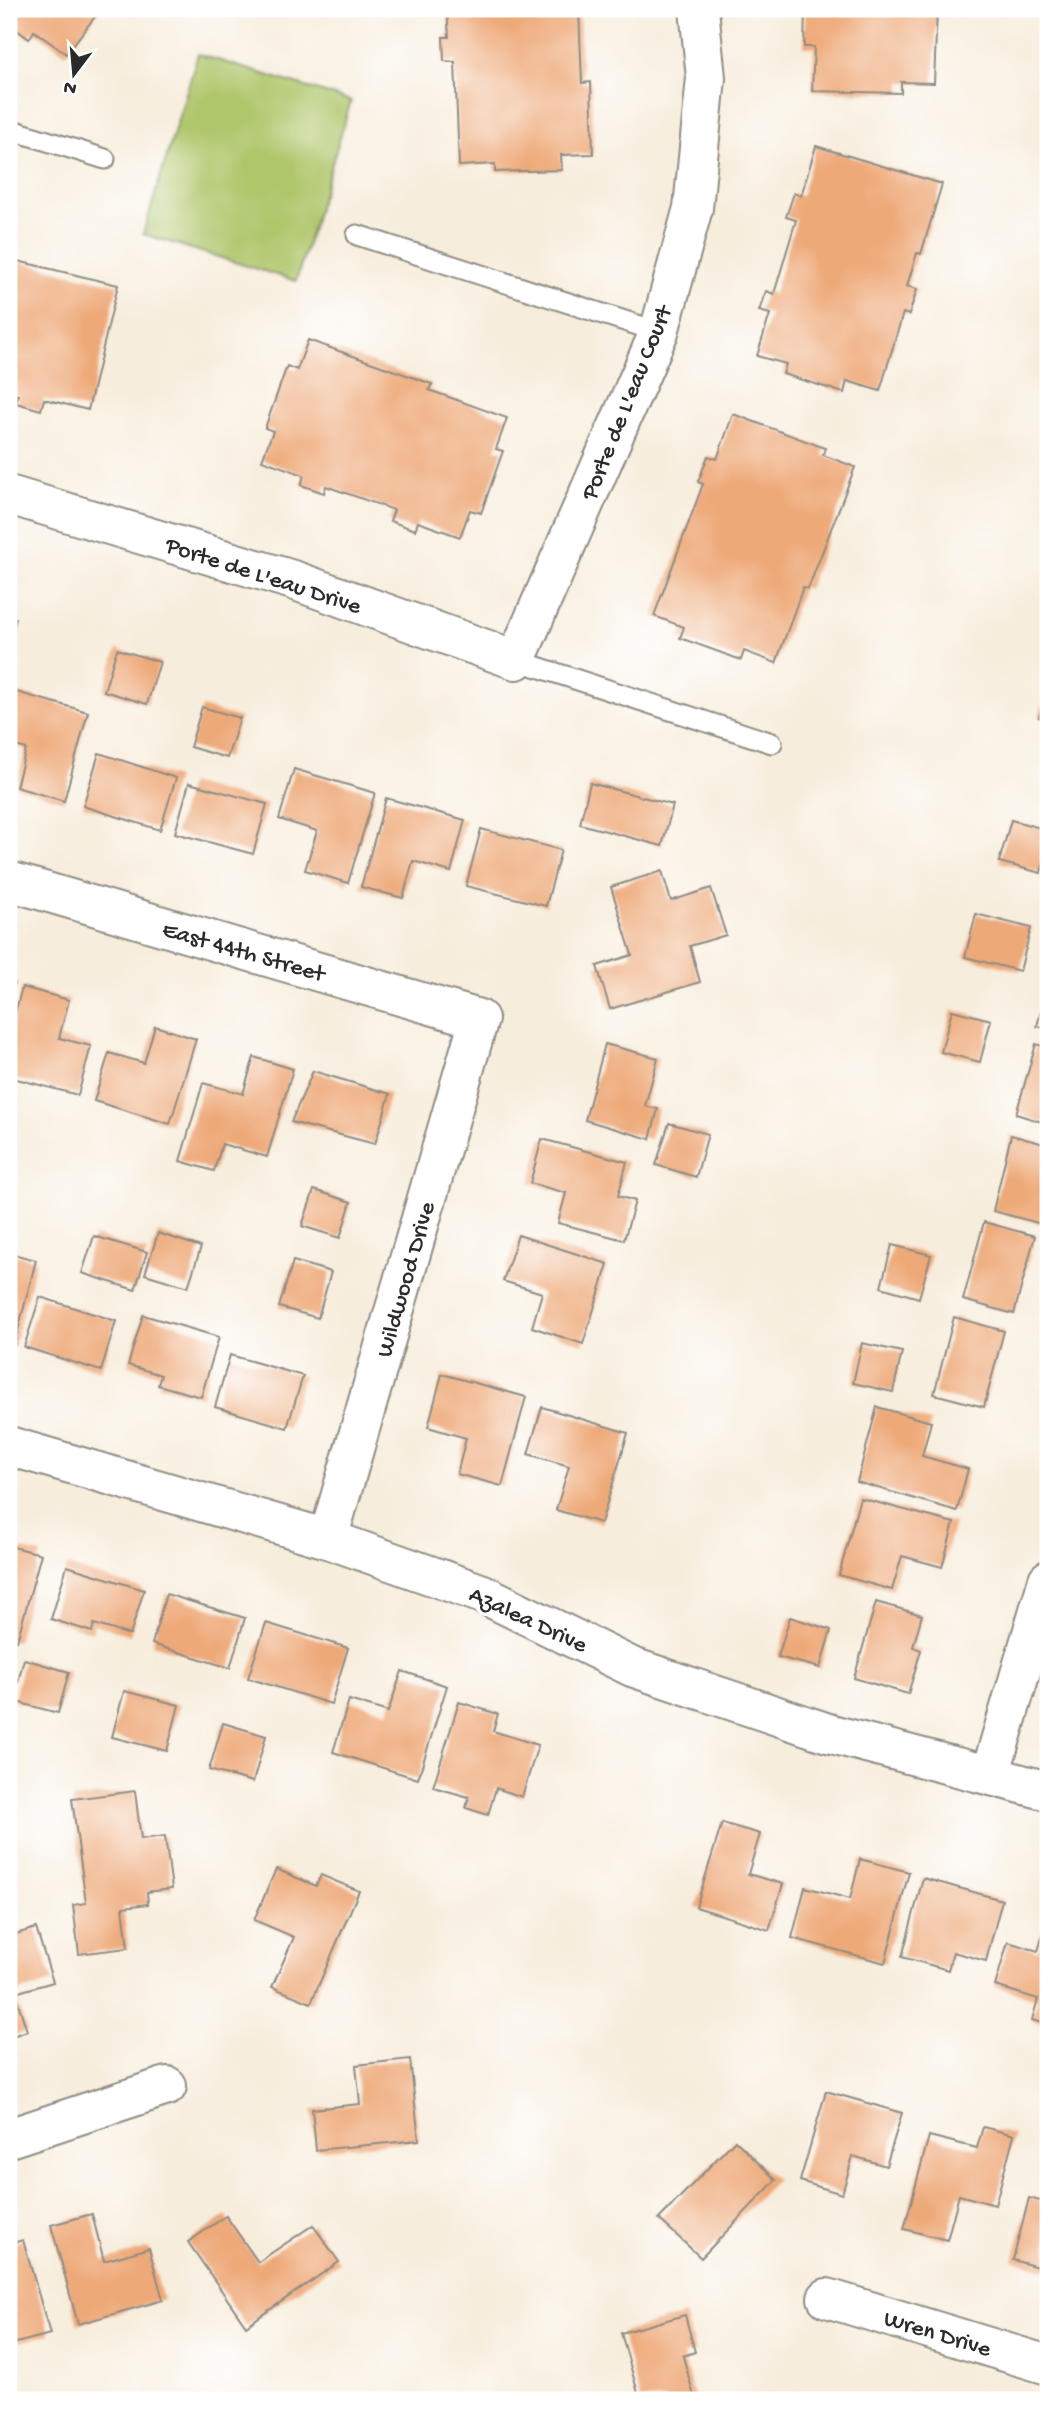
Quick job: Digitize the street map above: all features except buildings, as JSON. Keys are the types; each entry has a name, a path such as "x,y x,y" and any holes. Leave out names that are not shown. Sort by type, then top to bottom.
{"street":[{"name":"Porte de L'eau Court","path":"516,660 659,332 693,208 706,78 699,9"},
{"name":"Porte de L'eau Drive","path":"9,495 293,580 516,660"},
{"name":"East 44th Street","path":"9,881 479,1019"},
{"name":"Wildwood Drive","path":"328,1539 479,1019"},
{"name":"Azalea Drive","path":"9,1446 328,1539 483,1594 632,1667 828,1733 1048,1791"},
{"path":"990,1775 1048,1580"},
{"path":"9,2138 167,2085"},
{"name":"Wren Drive","path":"827,2298 1048,2365"}],"lane":[{"path":"9,129 105,159"},
{"path":"357,234 659,332"},
{"path":"516,660 772,743"}],"green space":[{"path":"198,54 351,101 296,281 143,234"}]}
